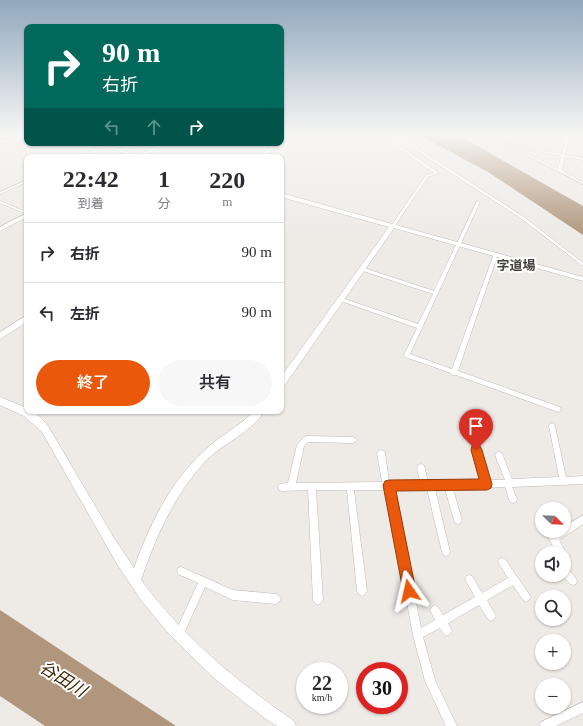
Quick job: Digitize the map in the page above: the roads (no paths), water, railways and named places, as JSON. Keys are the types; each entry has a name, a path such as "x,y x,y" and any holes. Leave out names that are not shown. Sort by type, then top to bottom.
{"street":[{"path":"284,380 427,176 437,173 431,169"},
{"path":"447,169 523,218 583,265"},
{"path":"556,169 583,182"},
{"path":"0,193 24,182"},
{"path":"284,196 583,279"},
{"path":"0,202 24,213"},
{"path":"478,202 407,355 558,409"},
{"path":"0,229 24,216"},
{"path":"454,373 496,254"},
{"path":"362,270 436,294"},
{"path":"340,299 420,327"},
{"path":"0,336 24,320"},
{"path":"0,402 17,407 24,411"},
{"path":"28,414 36,419 49,435 122,564 160,614 195,651 233,686 289,726"},
{"path":"135,581 150,539 161,514 174,493 208,454 241,429 257,414"},
{"path":"552,426 563,480"},
{"path":"291,487 301,445 306,439 354,440"},
{"path":"476,450 487,484"},
{"path":"381,453 418,635 430,681 452,726"},
{"path":"499,454 513,499"},
{"path":"421,468 428,485 446,552"},
{"path":"282,487 448,485 583,480"},
{"path":"448,485 458,520"},
{"path":"350,486 362,591"},
{"path":"312,487 318,600"},
{"path":"558,546 553,539 583,519"},
{"path":"502,562 526,597"},
{"path":"181,571 233,595 276,599"},
{"path":"468,579 491,616"},
{"path":"418,635 513,580"},
{"path":"179,635 203,582"},
{"path":"435,610 447,631"},
{"path":"545,726 583,707"}],"water":[{"path":"482,169 518,169 583,206 583,235"},
{"name":"谷田川","path":"0,610 176,726 45,726 0,696"}],"district":[{"name":"字道場","path":"516,265"}]}
